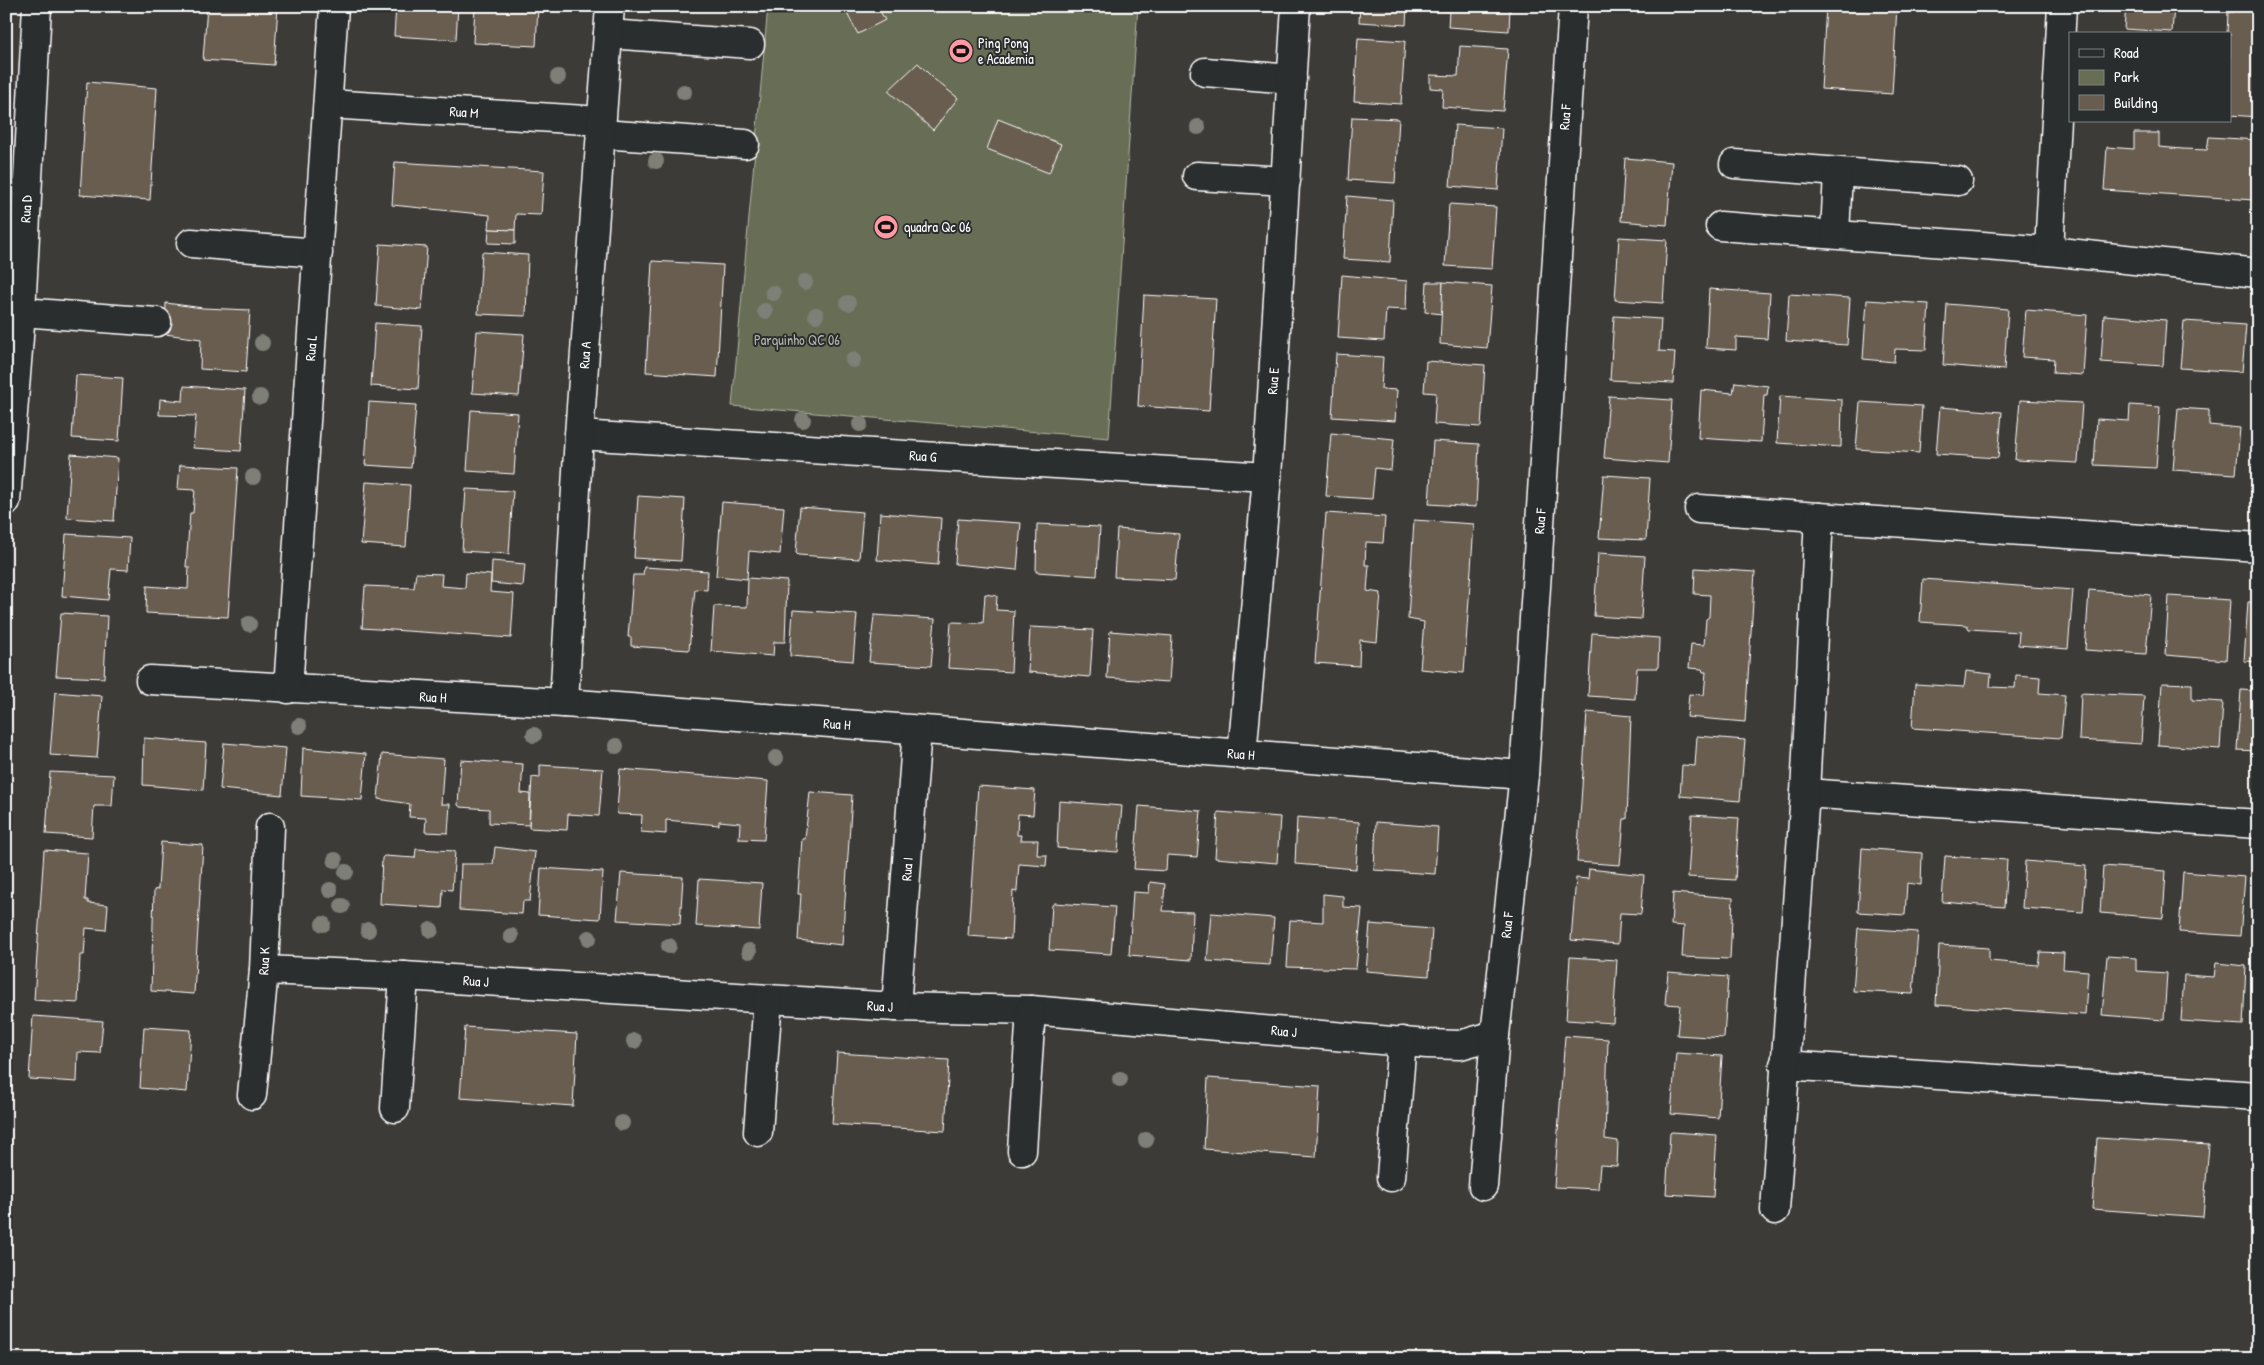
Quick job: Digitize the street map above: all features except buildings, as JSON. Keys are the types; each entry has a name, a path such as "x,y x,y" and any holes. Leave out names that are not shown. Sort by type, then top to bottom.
{"street":[{"name":"Rua D","path":"6,501 20,312 37,6"},
{"name":"Rua L","path":"288,689 334,6"},
{"name":"Rua A","path":"564,703 579,435 610,6"},
{"name":"Rua E","path":"1242,755 1266,477 1296,6"},
{"name":"Rua F","path":"1483,1186 1494,1035 1524,775 1573,6"},
{"path":"2049,251 2062,6"},
{"path":"608,34 750,44"},
{"path":"1205,72 1292,79"},
{"name":"Rua M","path":"328,104 601,127 745,144"},
{"path":"1734,164 1958,181"},
{"path":"1835,234 1838,173"},
{"path":"1197,176 1286,181"},
{"path":"1720,226 2049,251 2258,273"},
{"path":"191,243 318,253"},
{"path":"20,312 157,322"},
{"name":"Rua G","path":"579,435 1266,477"},
{"path":"1699,508 2258,547"},
{"path":"1774,1210 1805,793 1819,517"},
{"name":"Rua H","path":"150,680 564,703 1524,775"},
{"name":"Rua I","path":"896,1008 917,730"},
{"path":"1805,793 2258,824"},
{"name":"Rua K","path":"252,1095 264,970 270,826"},
{"name":"Rua J","path":"264,970 404,976 896,1008 1031,1010 1427,1044 1460,1045 1494,1035"},
{"path":"395,1108 404,976"},
{"path":"758,1132 768,999"},
{"path":"1022,1151 1031,1010"},
{"path":"1390,1177 1402,1041"},
{"path":"1784,1065 2258,1096"}],"green space":[{"name":"Parquinho QC 06","path":"768,6 1138,6 1109,438 732,406"}],"place":[{"name":"Ping Pong e Academia","path":"961,51"},
{"name":"quadra Qc 06","path":"886,227"}]}
